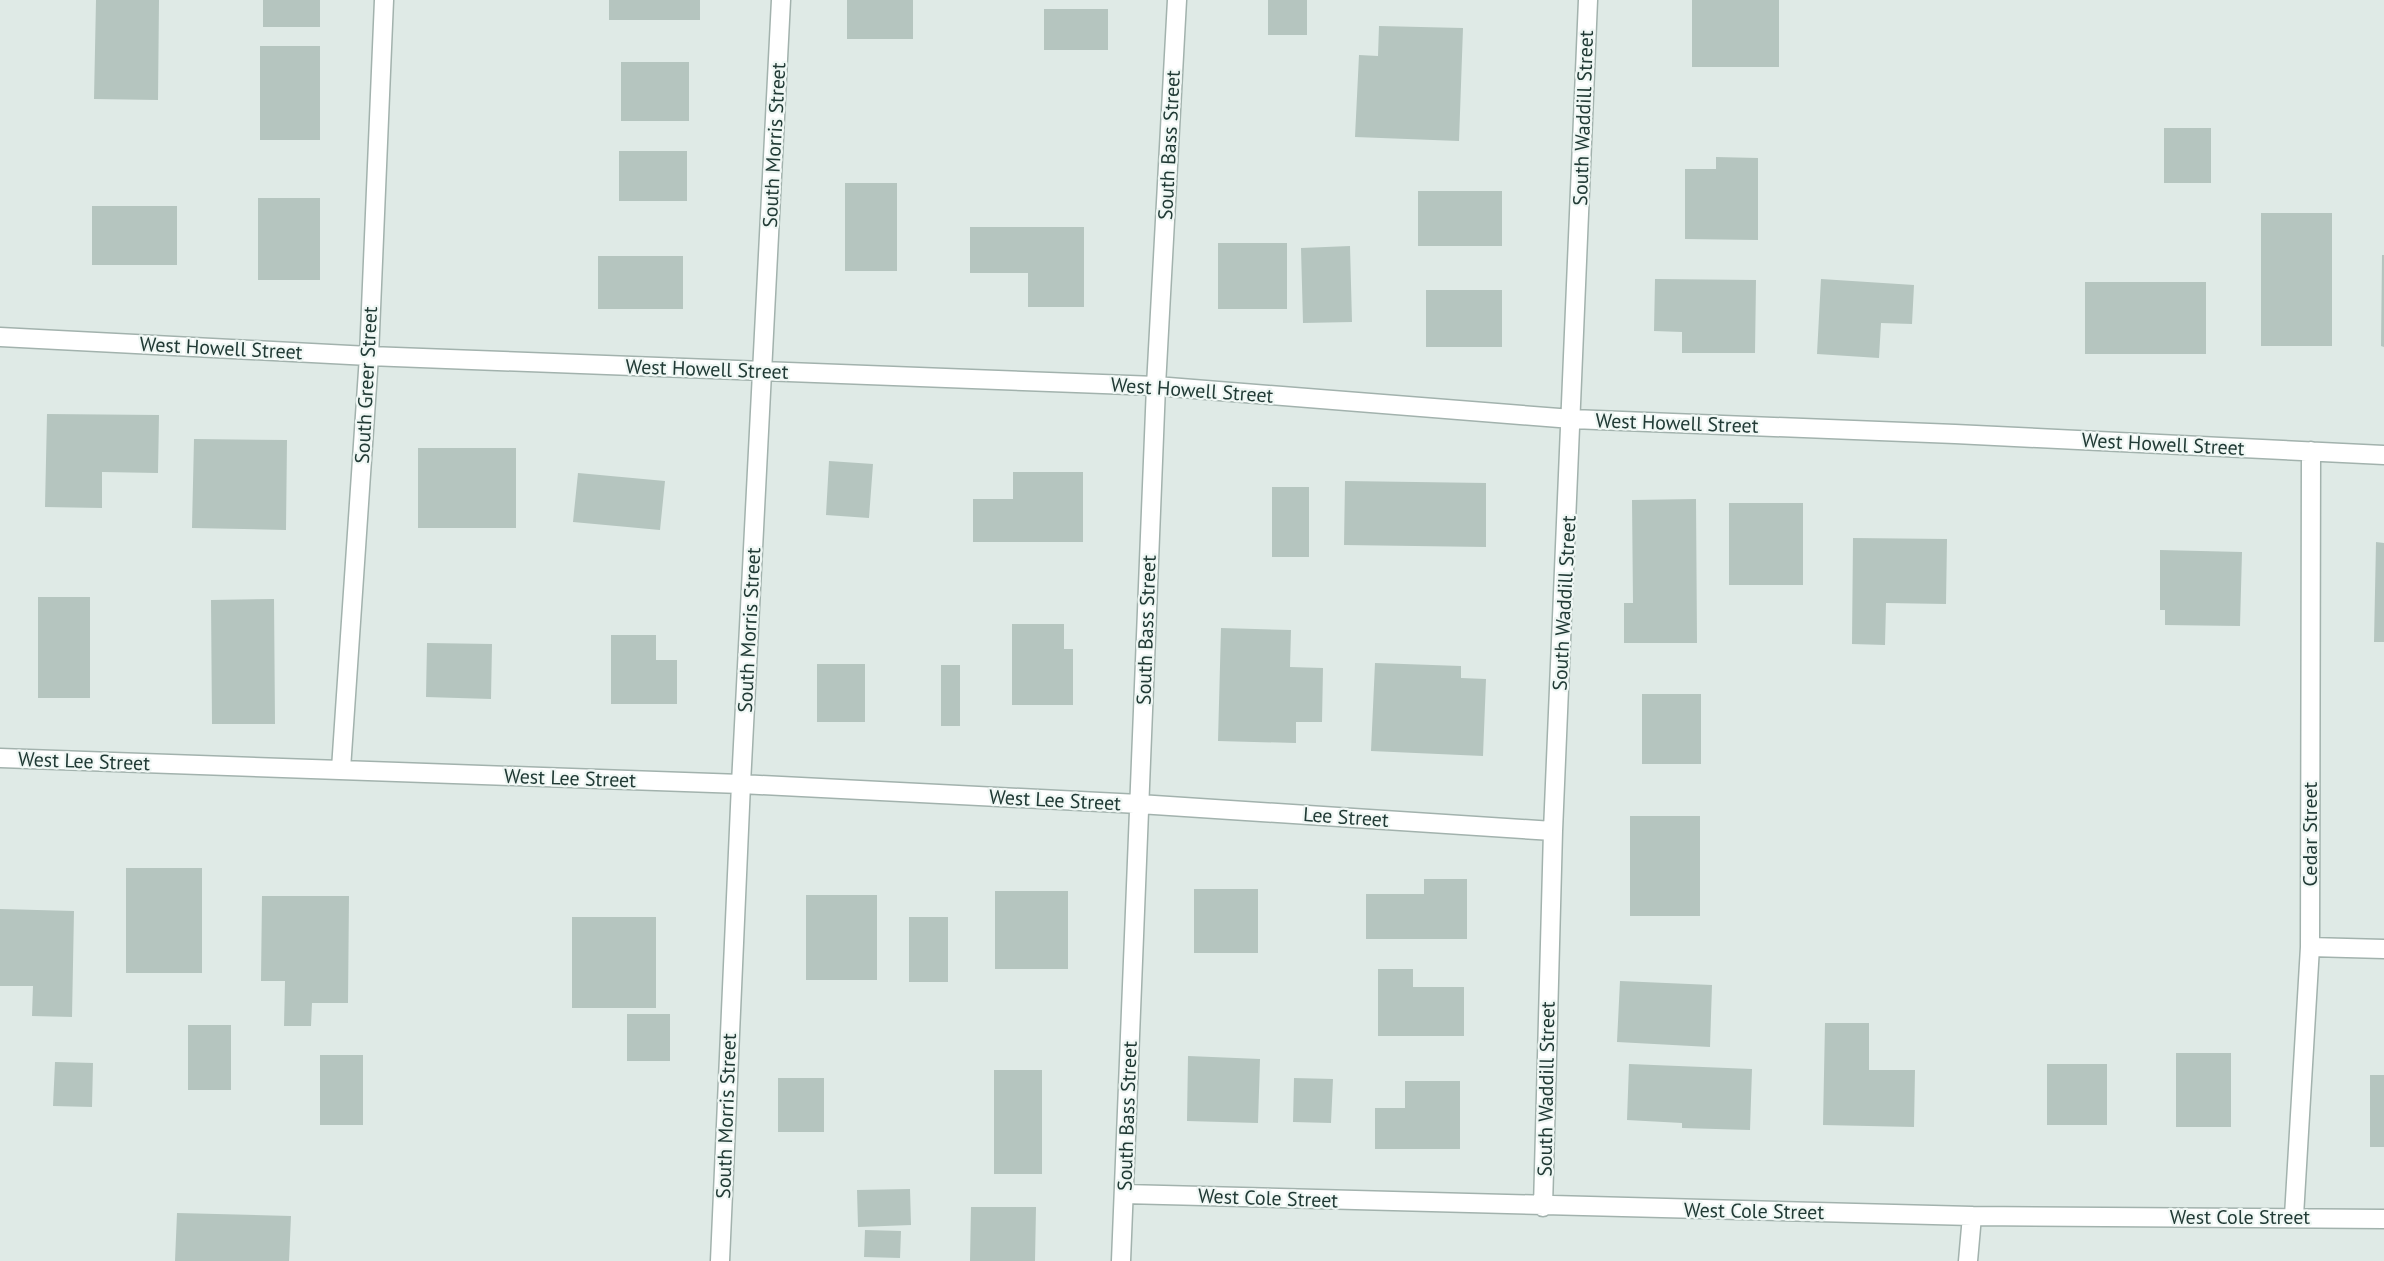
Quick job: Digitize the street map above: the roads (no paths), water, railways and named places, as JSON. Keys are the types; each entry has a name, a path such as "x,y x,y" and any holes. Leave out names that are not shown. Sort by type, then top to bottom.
{"street":[{"name":"South Greer Street","path":"341,770 369,356 384,0"},
{"name":"South Morris Street","path":"720,1261 741,784 781,0"},
{"name":"South Bass Street","path":"1121,1261 1156,386 1177,0"},
{"name":"South Waddill Street","path":"1543,1207 1553,831 1588,0"},
{"name":"West Howell Street","path":"0,337 369,356 1156,386 1572,419 1955,434 2384,455"},
{"name":"Cedar Street","path":"2294,1216 2310,947 2311,452"},
{"name":"West Lee Street","path":"0,758 741,784 1139,804"},
{"name":"Lee Street","path":"1139,804 1553,831"},
{"path":"2310,947 2384,949"},
{"name":"West Cole Street","path":"1124,1194 1543,1207 1972,1216 2294,1216 2384,1219"},
{"path":"1968,1261 1972,1216"}]}
